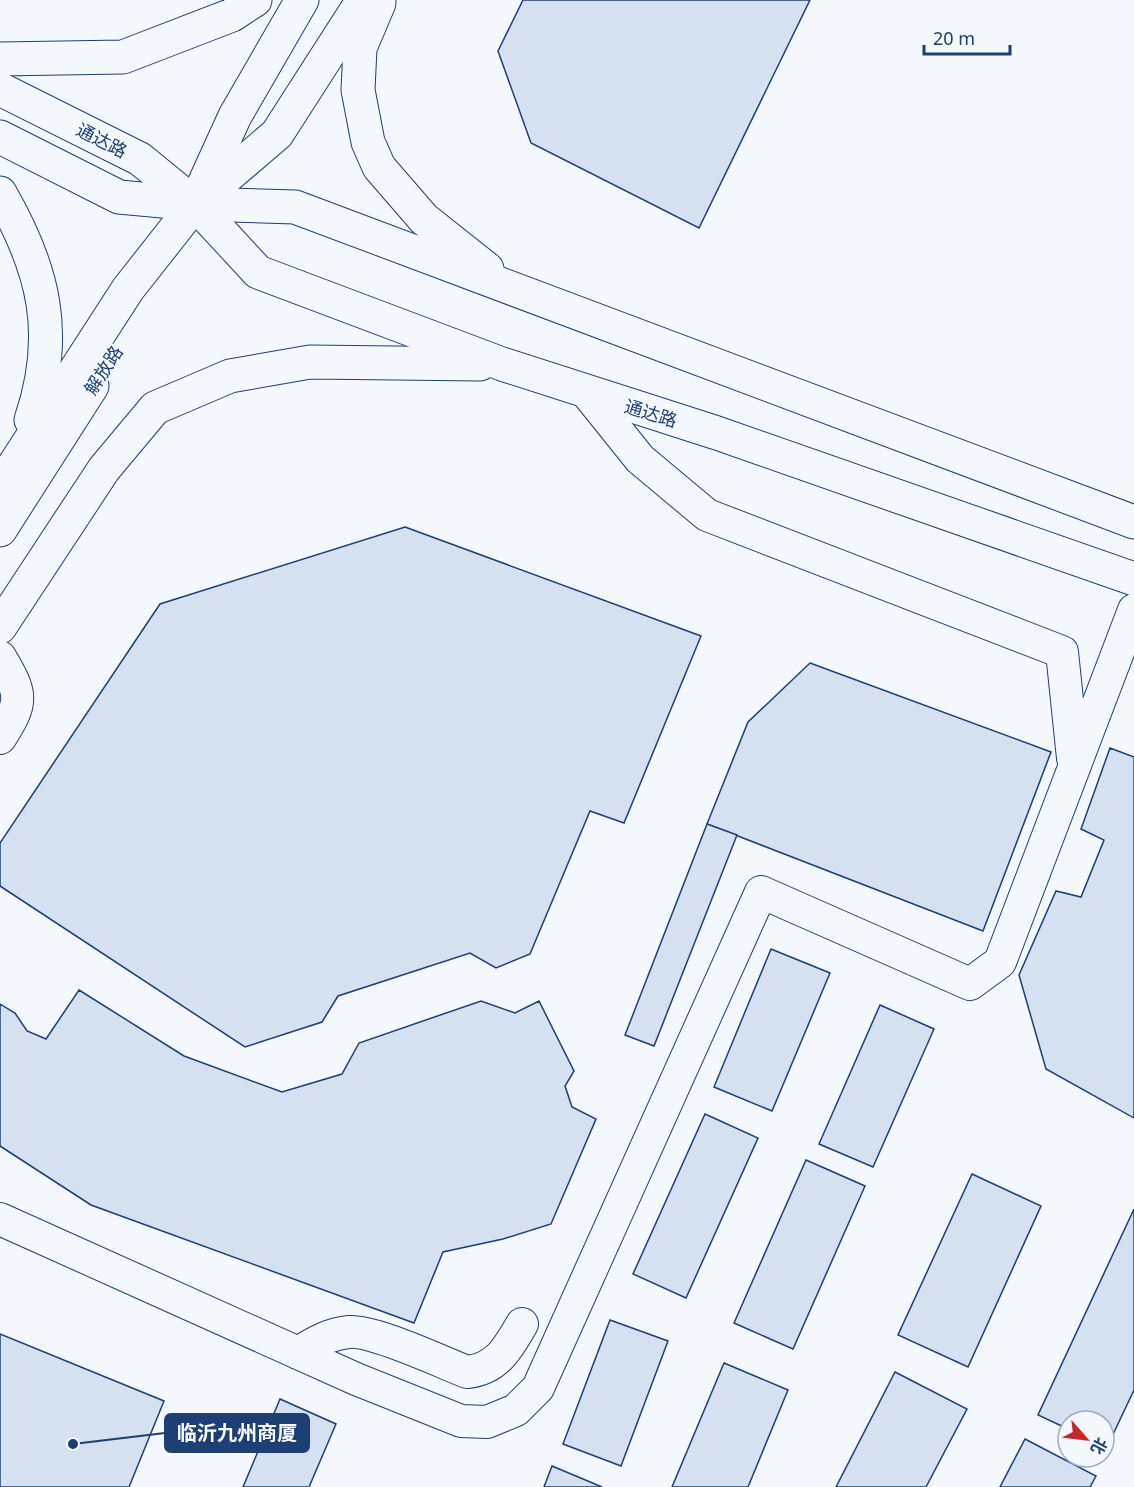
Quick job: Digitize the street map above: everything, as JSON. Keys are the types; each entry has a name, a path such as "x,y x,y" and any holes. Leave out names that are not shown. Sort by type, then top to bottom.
{"main road":[{"path":"0,59 123,57 232,15 255,0"},
{"name":"解放路","path":"0,530 148,299 235,116 302,0"},
{"name":"解放路","path":"0,487 128,289 195,204 277,134 363,0"},
{"path":"381,0 360,48 358,90 368,142 379,167 424,219 478,264 580,315"},
{"name":"通达路","path":"0,89 140,159 195,204 258,272 502,364 717,433 1134,579"},
{"path":"0,137 119,196 195,204 295,207 1134,522"},
{"path":"0,193 18,224 43,291 45,324 42,388 19,457"},
{"path":"0,627 104,469 154,408 230,376 310,362 502,364"}],"lane":[{"path":"587,393 640,459 707,515 1062,652 1074,767"},
{"path":"0,1218 298,1353 461,1421 486,1422 516,1410 538,1388 761,892 970,984 1000,962 1134,610"},
{"path":"0,657 16,685 17,711 0,738"},
{"path":"298,1353 322,1339 350,1332 381,1340 467,1372 481,1371 496,1362 507,1350 522,1324"}],"building":[{"path":"523,0 810,0 699,228 531,143 498,51"},
{"path":"405,527 701,636 624,823 590,811 530,954 496,968 470,953 338,996 322,1022 245,1047 0,886 0,843 160,604"},
{"path":"810,663 1051,752 983,931 707,824 748,722"},
{"path":"1110,748 1134,757 1134,1118 1046,1069 1019,975 1056,891 1081,897 1104,840 1081,829"},
{"path":"707,824 737,835 654,1046 625,1035"},
{"path":"771,949 830,973 772,1111 714,1087"},
{"path":"79,990 184,1056 282,1092 342,1074 359,1043 481,1001 515,1013 539,1001 574,1071 565,1086 572,1107 596,1119 551,1224 503,1239 443,1252 414,1323 91,1205 0,1146 0,1004 15,1013 27,1031 46,1039"},
{"path":"880,1005 934,1029 873,1167 819,1144"},
{"path":"705,1114 758,1138 686,1298 633,1274"},
{"path":"806,1160 865,1186 793,1349 734,1323"},
{"path":"972,1174 1041,1206 968,1367 898,1335"},
{"path":"1134,1209 1134,1390 1116,1428 1116,1409 1056,1409 1056,1423 1038,1415"},
{"path":"610,1320 668,1341 621,1466 563,1444"},
{"path":"0,1334 164,1401 129,1487 0,1487"},
{"path":"724,1363 788,1390 748,1487 672,1487"},
{"path":"895,1372 967,1409 926,1487 836,1487"},
{"path":"280,1399 336,1424 309,1487 243,1487"},
{"path":"1025,1439 1056,1455 1056,1469 1083,1469 1096,1476 1090,1487 1000,1487"},
{"path":"552,1466 602,1487 544,1487"}],"place":[{"name":"临沂九州商厦","path":"73,1444"}]}
